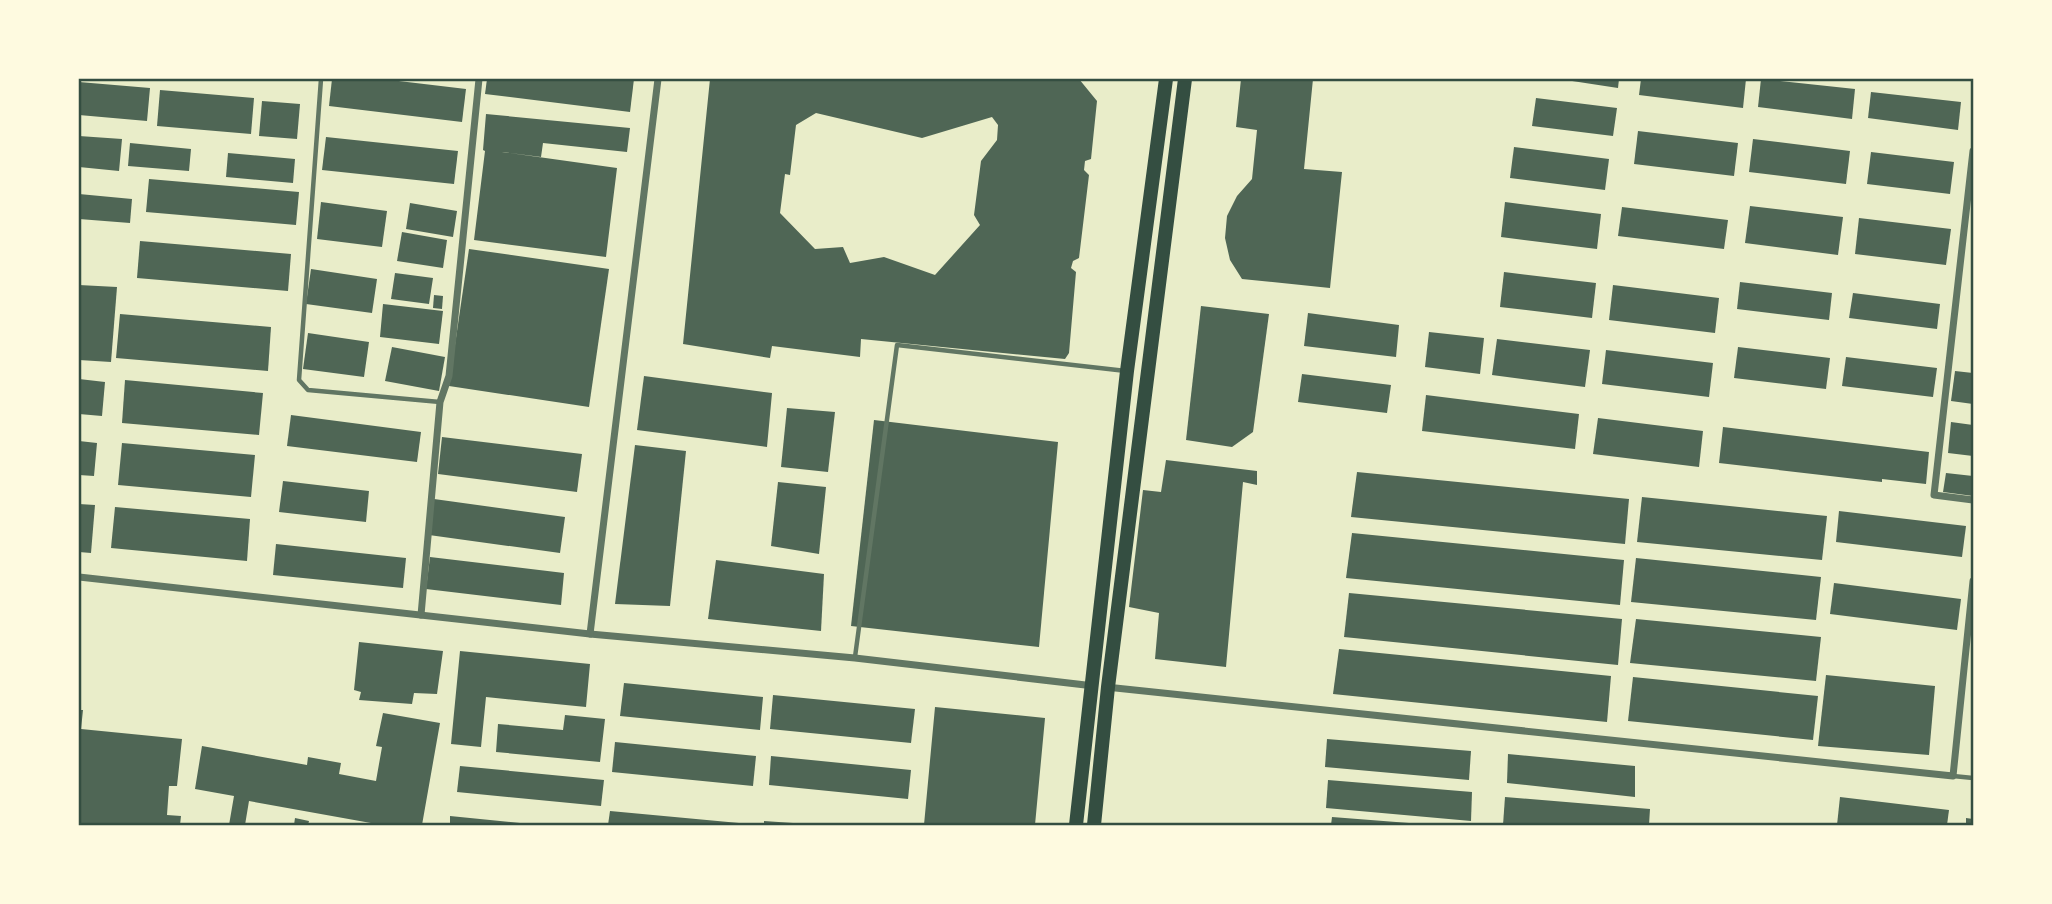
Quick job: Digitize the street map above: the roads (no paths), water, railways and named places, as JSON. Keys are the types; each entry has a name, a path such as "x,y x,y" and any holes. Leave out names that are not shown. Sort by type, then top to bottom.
{"main road":[{"path":"1076,825 1127,371 1166,79"},
{"path":"1094,825 1108,687 1185,79"}],"street":[{"path":"421,615 440,402 449,376 479,79"},
{"path":"590,634 658,79"},
{"path":"1973,151 1934,495 1973,500"},
{"path":"79,577 590,634 855,658 1090,686 1952,776 1973,581"}],"lane":[{"path":"321,79 299,380 308,390 440,402"},
{"path":"855,658 897,345 1127,371"},
{"path":"1952,776 1973,778"}]}
